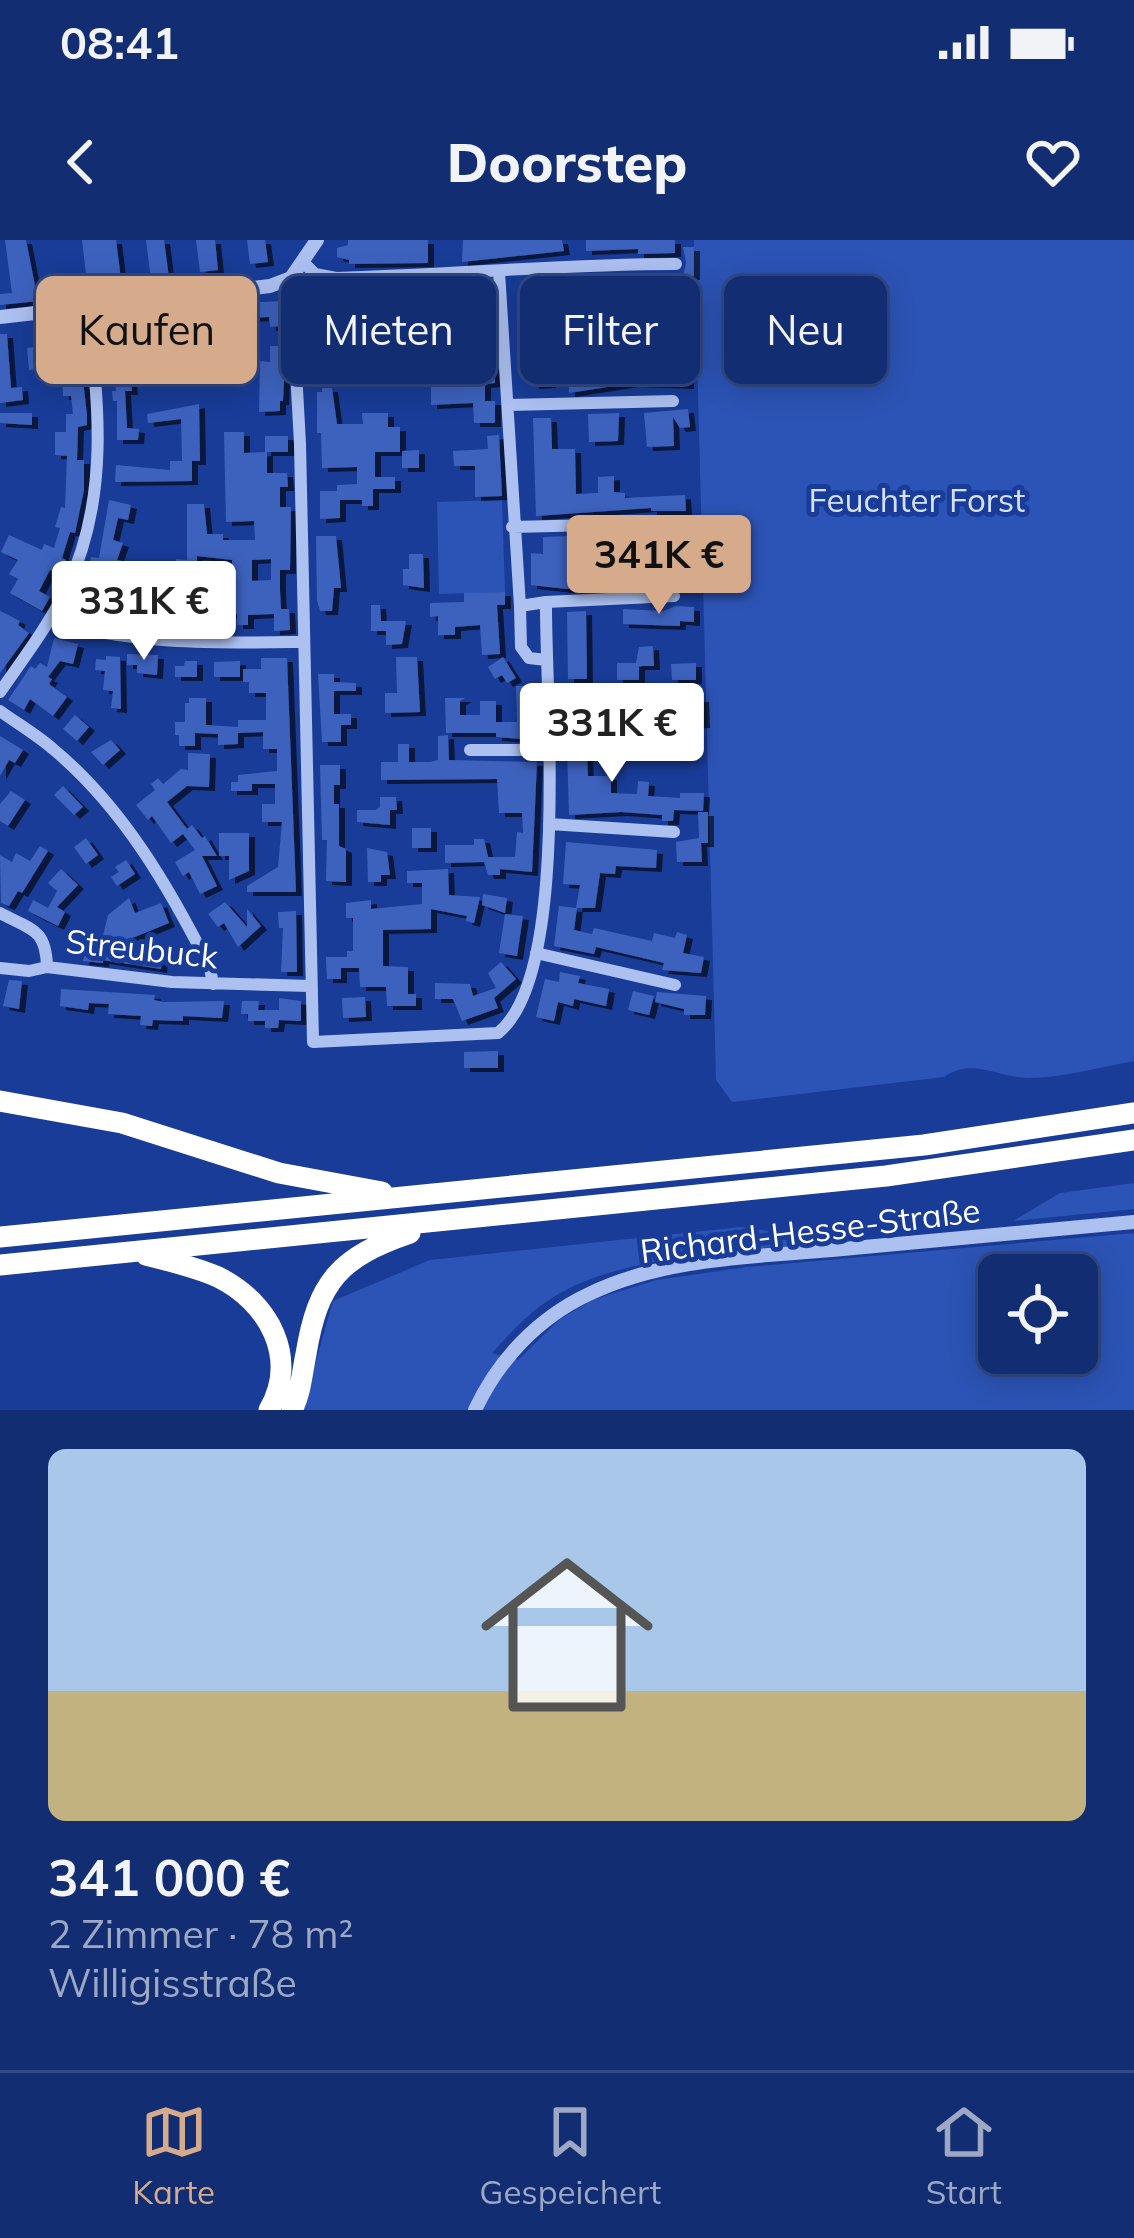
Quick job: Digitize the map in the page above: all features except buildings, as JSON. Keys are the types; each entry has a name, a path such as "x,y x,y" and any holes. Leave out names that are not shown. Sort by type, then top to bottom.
{"highway":[{"path":"0,1101 122,1123 278,1173 406,1197"},
{"path":"0,1237 924,1145 1134,1113"},
{"path":"0,1265 920,1172 1134,1140"},
{"path":"279,1404 299,1390 314,1309 331,1279 374,1245 444,1220"},
{"path":"134,1251 222,1279 255,1304 279,1345 279,1404"}],"street":[{"path":"293,276 317,240"},
{"path":"304,263 328,278 499,272 566,264 676,264"},
{"path":"499,272 520,647 529,658 546,660"},
{"path":"0,317 36,312"},
{"path":"0,692 49,620 81,549 98,479 97,384"},
{"path":"297,384 313,1042 498,1033 510,1024 536,952 550,824 546,602"},
{"path":"509,405 673,400"},
{"path":"512,527 679,523"},
{"path":"520,606 674,596"},
{"path":"49,620 113,637 186,643 302,642"},
{"path":"548,699 668,697"},
{"path":"0,711 56,751 113,811 152,863 211,968 213,984"},
{"path":"470,750 550,750"},
{"path":"550,824 674,832"},
{"name":"Streubuck","path":"0,913 40,934 46,943 47,967 213,984 310,986"},
{"path":"536,952 675,985"},
{"path":"0,968 29,971 47,967"},
{"name":"Richard-Hesse-Straße","path":"476,1410 499,1368 534,1330 587,1295 640,1275 726,1260 1134,1222"}],"green space":[{"name":"Feuchter Forst","path":"694,240 1134,240 1134,1061 1041,1078 964,1069 944,1077 732,1102 716,1080 698,384 700,276 695,276"},
{"path":"502,500 505,592 439,594 437,502"},
{"path":"1134,1183 1134,1209 1013,1221 1060,1193"},
{"path":"741,1227 836,1241 695,1255 591,1279 542,1305 492,1353 518,1360 559,1320 592,1300 656,1280 747,1267 1134,1233 1134,1410 302,1410 333,1301 430,1260"}]}
